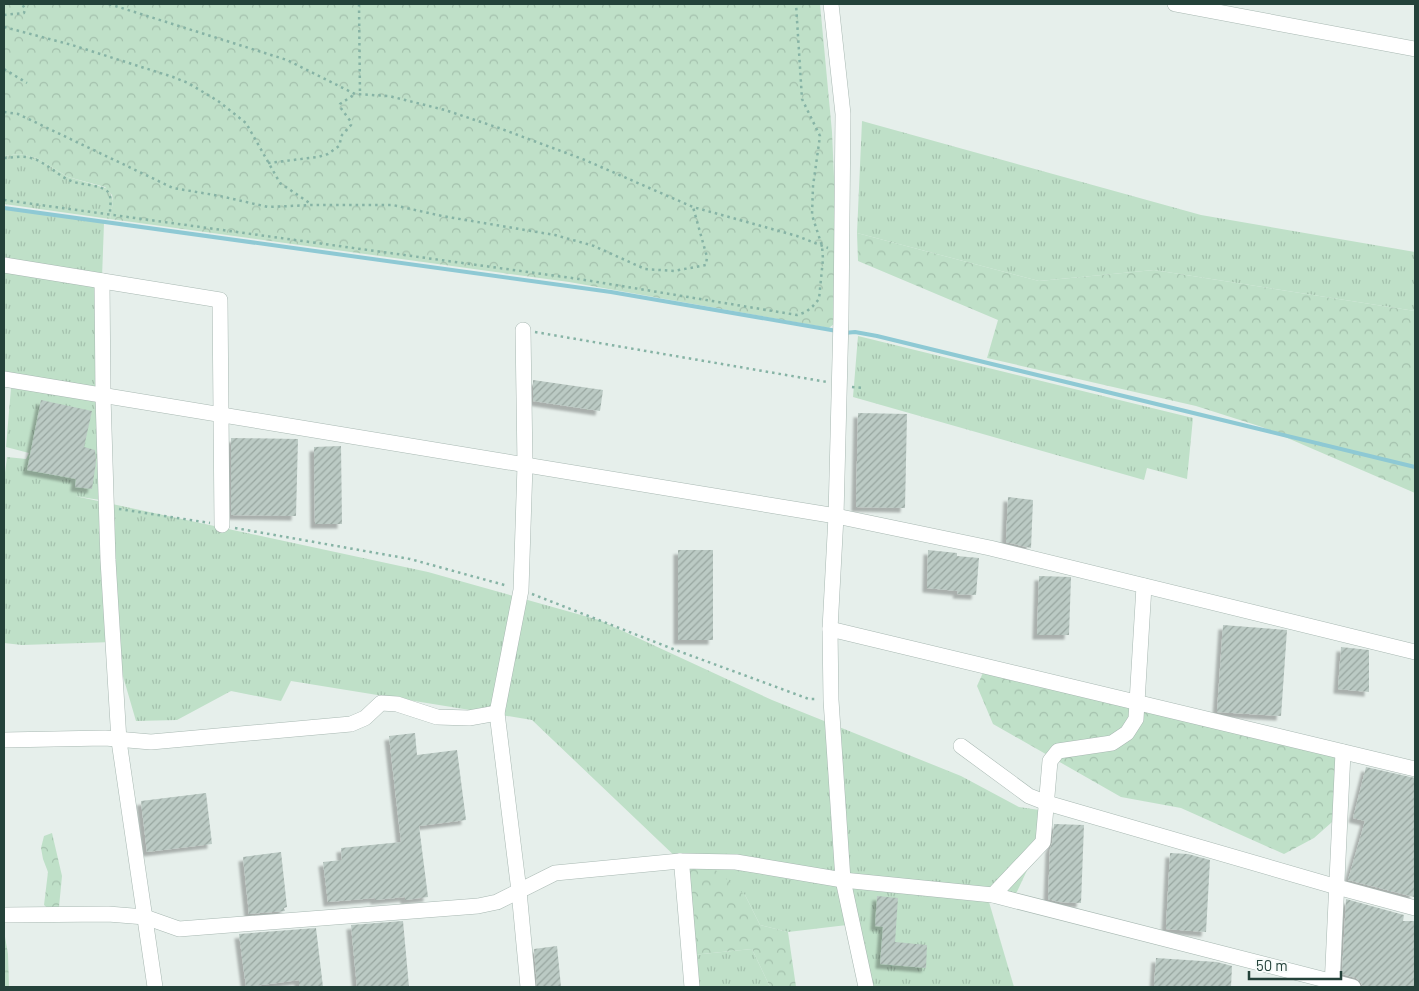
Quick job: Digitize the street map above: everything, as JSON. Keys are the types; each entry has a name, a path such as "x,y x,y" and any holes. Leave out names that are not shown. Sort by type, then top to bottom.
{"street":[{"path":"830,4 843,114 836,516 830,629 832,700 844,880 866,987"},
{"path":"1175,4 1415,49"},
{"path":"4,265 220,300 222,525"},
{"path":"102,281 106,507 119,740 155,987"},
{"path":"523,330 525,465 521,590 497,713 519,891 528,987"},
{"path":"4,379 836,516 990,548 1415,652"},
{"path":"993,895 1043,842 1050,761 1058,751 1112,743 1127,733 1136,720 1144,586"},
{"path":"830,629 1415,769"},
{"path":"4,740 105,738 151,742 351,724 365,718 381,703 396,704 436,716 469,718 497,713"},
{"path":"961,746 1029,796 1047,803 1415,908"},
{"path":"1333,984 1343,752"},
{"path":"680,861 692,987"},
{"path":"4,915 108,914 145,917 179,929 478,906 497,902 555,873 680,861 736,862 844,880 993,895 1333,984 1352,987"}],"path":[{"path":"4,14 24,13 25,9 22,4"},
{"path":"109,4 287,60 355,94 389,96 445,110 498,128 585,160 693,207 797,236 842,253"},
{"path":"359,4 360,95"},
{"path":"4,200 579,279 796,315 806,312 814,306 818,299 823,259 822,246 812,215 813,186 820,136 802,98 796,4"},
{"path":"4,27 72,45 188,83 218,101 246,123 280,183 312,205"},
{"path":"4,69 27,83"},
{"path":"268,163 318,157 328,154 339,146 342,135 351,122 340,107 340,104 355,94"},
{"path":"4,112 18,114 173,188 268,207 393,205 442,216 555,235 594,246 645,269 674,270 706,265 707,257 693,207"},
{"path":"4,158 24,156 39,160 74,182 104,189 109,193 111,200 110,214"},
{"path":"523,330 830,383"},
{"path":"848,386 863,388"},
{"path":"106,507 222,525 410,560 521,590 809,699 832,700"}],"green space":[{"path":"4,4 820,4 832,132 837,244 835,323 829,328 569,282 110,219 113,201 112,195 105,187 68,177 37,158 19,154 4,156"},
{"path":"862,121 1201,215 1415,252 1415,311 1154,270 1039,281 857,233"},
{"path":"19,154 37,158 68,177 109,189 113,201 110,219 4,204 4,156"},
{"path":"4,208 104,223 98,387 4,373"},
{"path":"857,233 1039,281 1154,270 1415,311 1415,493 1262,427 1196,406 987,358 998,320 858,261"},
{"path":"858,336 1193,418 1187,479 1147,468 1144,480 853,397"},
{"path":"11,388 101,401 106,501 75,496 428,572 599,620 772,700 961,776 1019,807 1046,811 1045,832 1013,900 849,874 847,925 788,932 760,925 745,895 680,861 532,720 291,681 281,701 231,691 177,720 136,721 113,642 22,645 4,643 4,481 7,457 26,459 29,453 6,447"},
{"path":"986,666 1339,757 1340,815 1314,838 1284,854 1181,808 1121,797 993,724 977,686"},
{"path":"52,833 62,876 59,907 50,910 44,905 48,872 41,848 44,836"},
{"path":"705,861 745,895 760,925 788,932 796,987 770,987 752,949 692,955 682,868"},
{"path":"849,880 989,902 1014,987 871,987"},
{"path":"4,931 8,954 9,987 4,987"},
{"path":"752,949 770,987 694,987 692,955"}],"building":[{"path":"533,380 603,390 600,411 533,401"},
{"path":"41,400 92,411 84,447 95,450 96,462 92,489 75,487 76,479 27,470"},
{"path":"858,413 907,414 905,508 856,507"},
{"path":"231,438 298,439 296,516 231,515"},
{"path":"341,446 342,524 315,524 314,447"},
{"path":"1008,497 1033,500 1031,548 1006,542"},
{"path":"678,550 713,550 713,640 678,640"},
{"path":"928,550 957,553 957,556 979,558 976,595 957,594 958,591 927,588"},
{"path":"1039,576 1071,577 1069,635 1037,635"},
{"path":"1223,625 1287,630 1281,716 1217,712"},
{"path":"1341,647 1369,650 1369,692 1338,689"},
{"path":"415,733 417,755 457,750 466,820 419,826 428,897 405,900 405,897 328,902 323,862 342,860 341,848 401,842 389,736"},
{"path":"1366,767 1415,778 1414,897 1348,880 1365,821 1353,818"},
{"path":"206,793 212,844 147,852 141,801"},
{"path":"1054,824 1084,825 1081,903 1059,902 1048,899 1050,849"},
{"path":"281,852 287,907 284,908 285,911 249,914 243,857"},
{"path":"1170,853 1188,854 1210,860 1206,932 1166,929"},
{"path":"877,896 898,898 895,942 927,945 926,968 880,964 883,927 875,926"},
{"path":"1346,899 1404,915 1403,921 1415,921 1415,987 1370,987 1362,985 1356,978 1342,974"},
{"path":"403,921 409,987 357,987 351,925"},
{"path":"316,928 323,987 299,987 299,980 246,987 239,934"},
{"path":"557,946 561,987 537,987 534,949"},
{"path":"1156,958 1217,962 1232,966 1231,987 1154,987"}],"waterway":[{"path":"4,208 611,292 837,331"},
{"path":"844,333 855,332 877,336 1415,467"}]}
